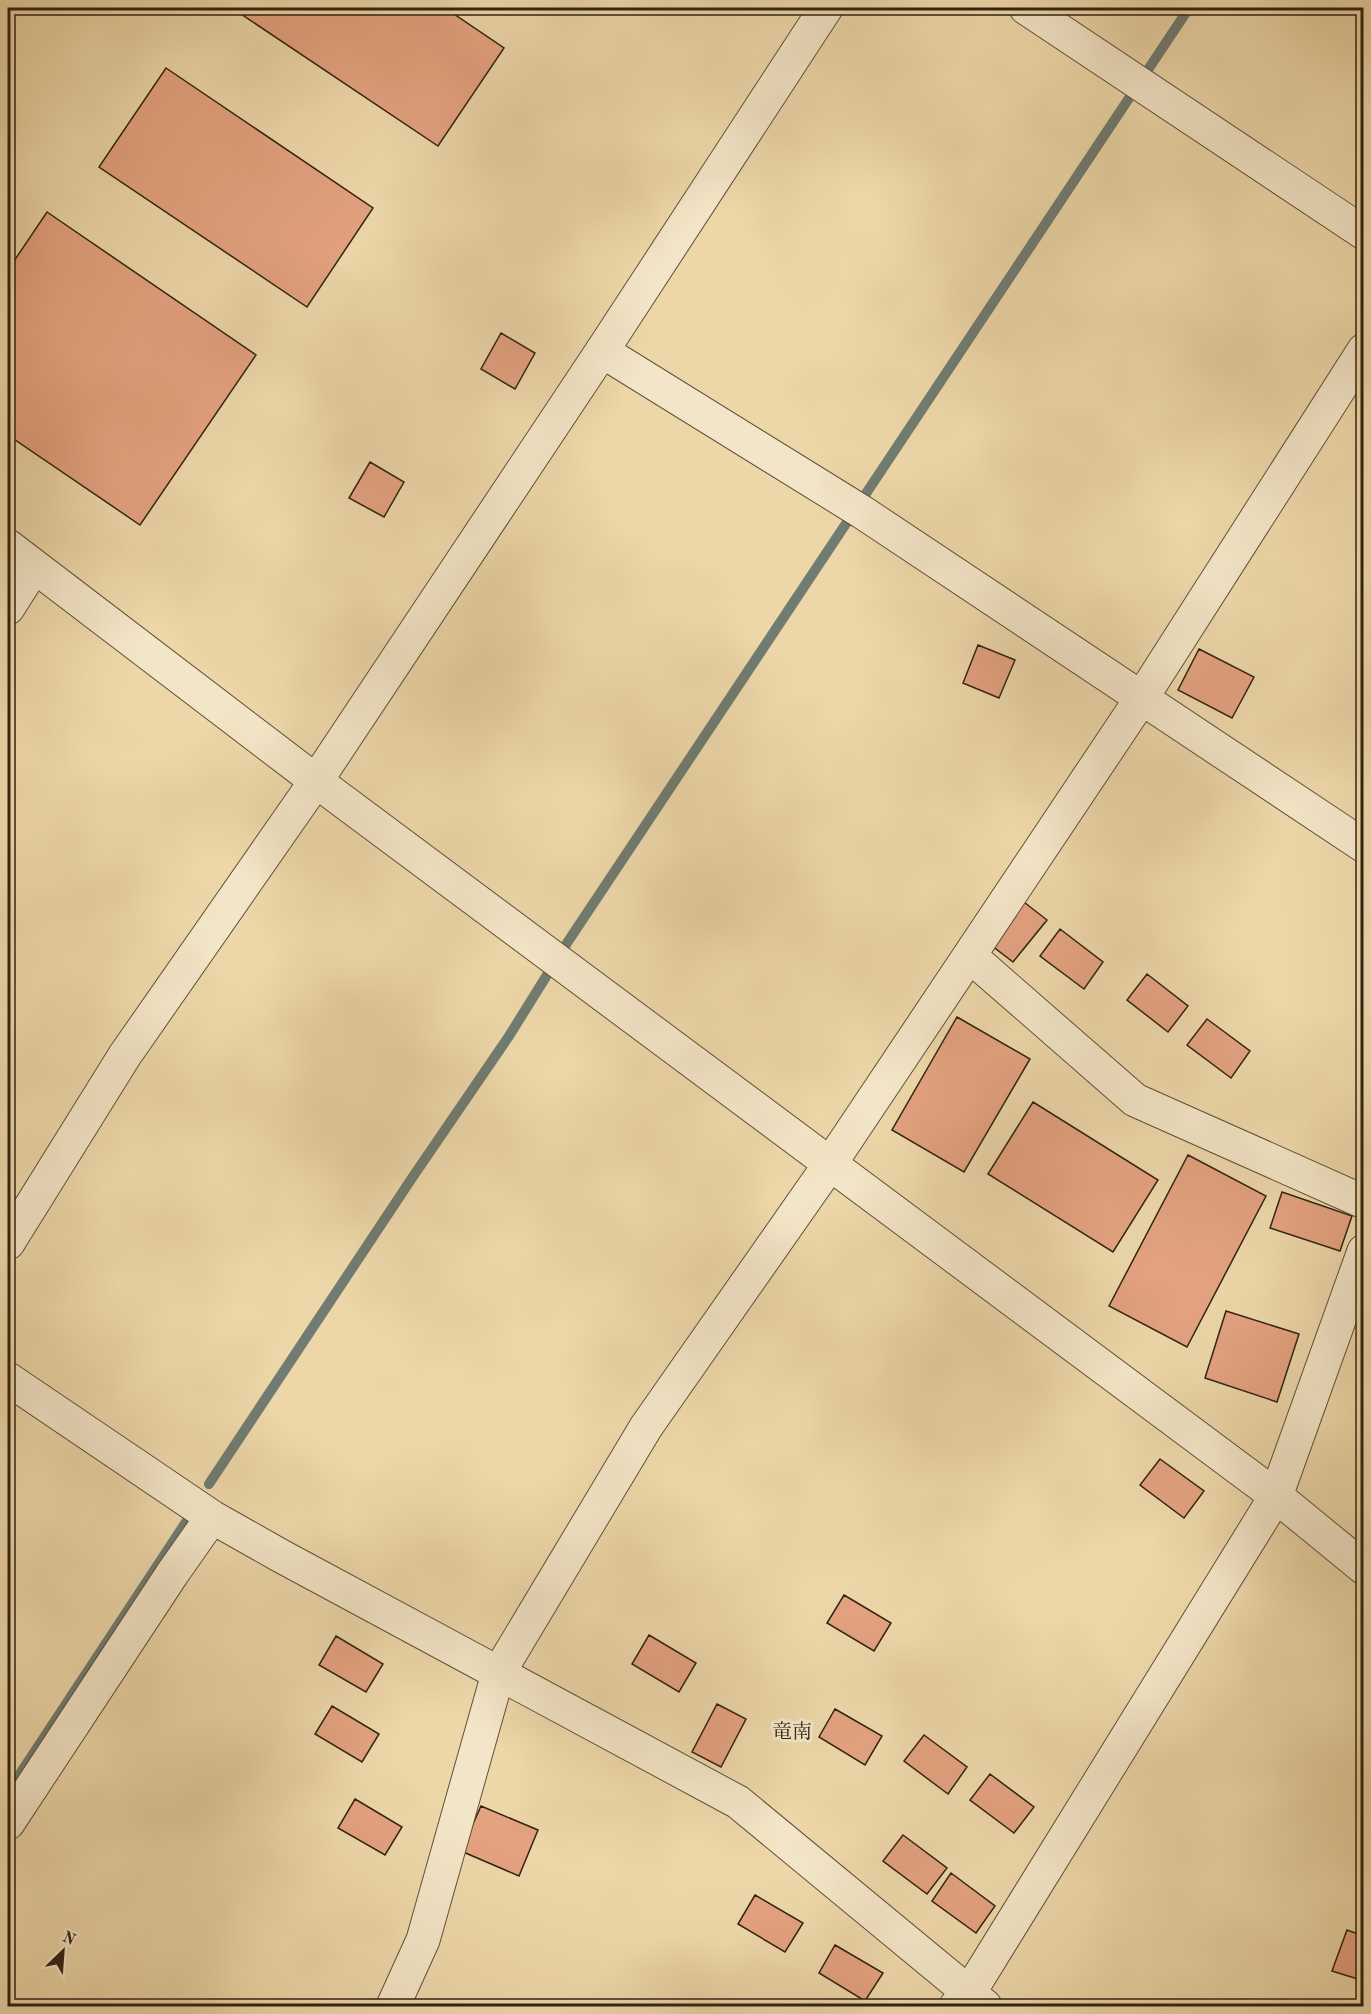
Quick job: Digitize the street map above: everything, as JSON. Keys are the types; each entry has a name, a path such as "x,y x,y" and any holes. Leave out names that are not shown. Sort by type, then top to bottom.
{"street":[{"path":"8,1243 125,1055 316,781 602,351 826,8"},
{"path":"1026,8 1364,233"},
{"path":"393,2007 423,1940 498,1674 646,1427 830,1164 970,956 1141,699 1364,350"},
{"path":"602,351 854,507 1364,846"},
{"path":"8,546 316,781 1275,1496 1364,1568"},
{"path":"8,608 34,567"},
{"path":"970,956 1135,1100 1364,1202"},
{"path":"8,1379 212,1517 738,1802 970,2002 1275,1496 1364,1251"},
{"path":"8,1823 212,1517"}],"building":[{"path":"232,8 445,8 504,48 438,146"},
{"path":"166,68 373,208 307,307 99,167"},
{"path":"47,212 256,355 140,525 8,435 8,270"},
{"path":"501,333 535,353 515,389 481,369"},
{"path":"370,462 404,482 384,517 349,498"},
{"path":"978,645 1015,660 999,698 963,683"},
{"path":"1199,649 1254,677 1232,718 1178,690"},
{"path":"1020,899 1047,920 1013,962 987,942"},
{"path":"1060,929 1103,962 1084,989 1040,956"},
{"path":"1147,974 1188,1006 1168,1032 1127,1000"},
{"path":"957,1017 1030,1059 964,1172 892,1130"},
{"path":"1207,1019 1250,1051 1231,1078 1187,1045"},
{"path":"1033,1102 1158,1180 1113,1252 988,1174"},
{"path":"1188,1155 1266,1196 1187,1347 1109,1306"},
{"path":"1282,1192 1352,1216 1340,1251 1270,1228"},
{"path":"1226,1311 1299,1334 1277,1402 1205,1378"},
{"path":"1160,1459 1204,1491 1184,1518 1140,1485"},
{"path":"844,1595 891,1623 874,1651 827,1623"},
{"path":"649,1635 696,1663 679,1692 632,1664"},
{"path":"336,1636 383,1664 366,1692 319,1665"},
{"path":"717,1704 746,1719 721,1767 692,1752"},
{"path":"332,1706 379,1734 362,1762 315,1734"},
{"path":"835,1709 882,1736 865,1765 819,1737"},
{"path":"924,1735 967,1767 948,1794 904,1761"},
{"path":"990,1774 1034,1807 1014,1833 970,1800"},
{"path":"355,1799 402,1827 385,1855 338,1828"},
{"path":"481,1806 538,1830 519,1876 461,1851"},
{"path":"903,1835 947,1868 927,1894 883,1861"},
{"path":"951,1873 995,1906 976,1933 932,1901"},
{"path":"755,1895 803,1923 785,1952 738,1924"},
{"path":"1347,1930 1364,1936 1364,1981 1332,1971"},
{"path":"835,1945 883,1973 865,2001 819,1973"}],"waterway":[{"path":"209,1484 509,1036 567,943 1189,8"},
{"path":"8,1792 188,1519"}],"district":[{"name":"竜南","path":"792,1733"}]}
